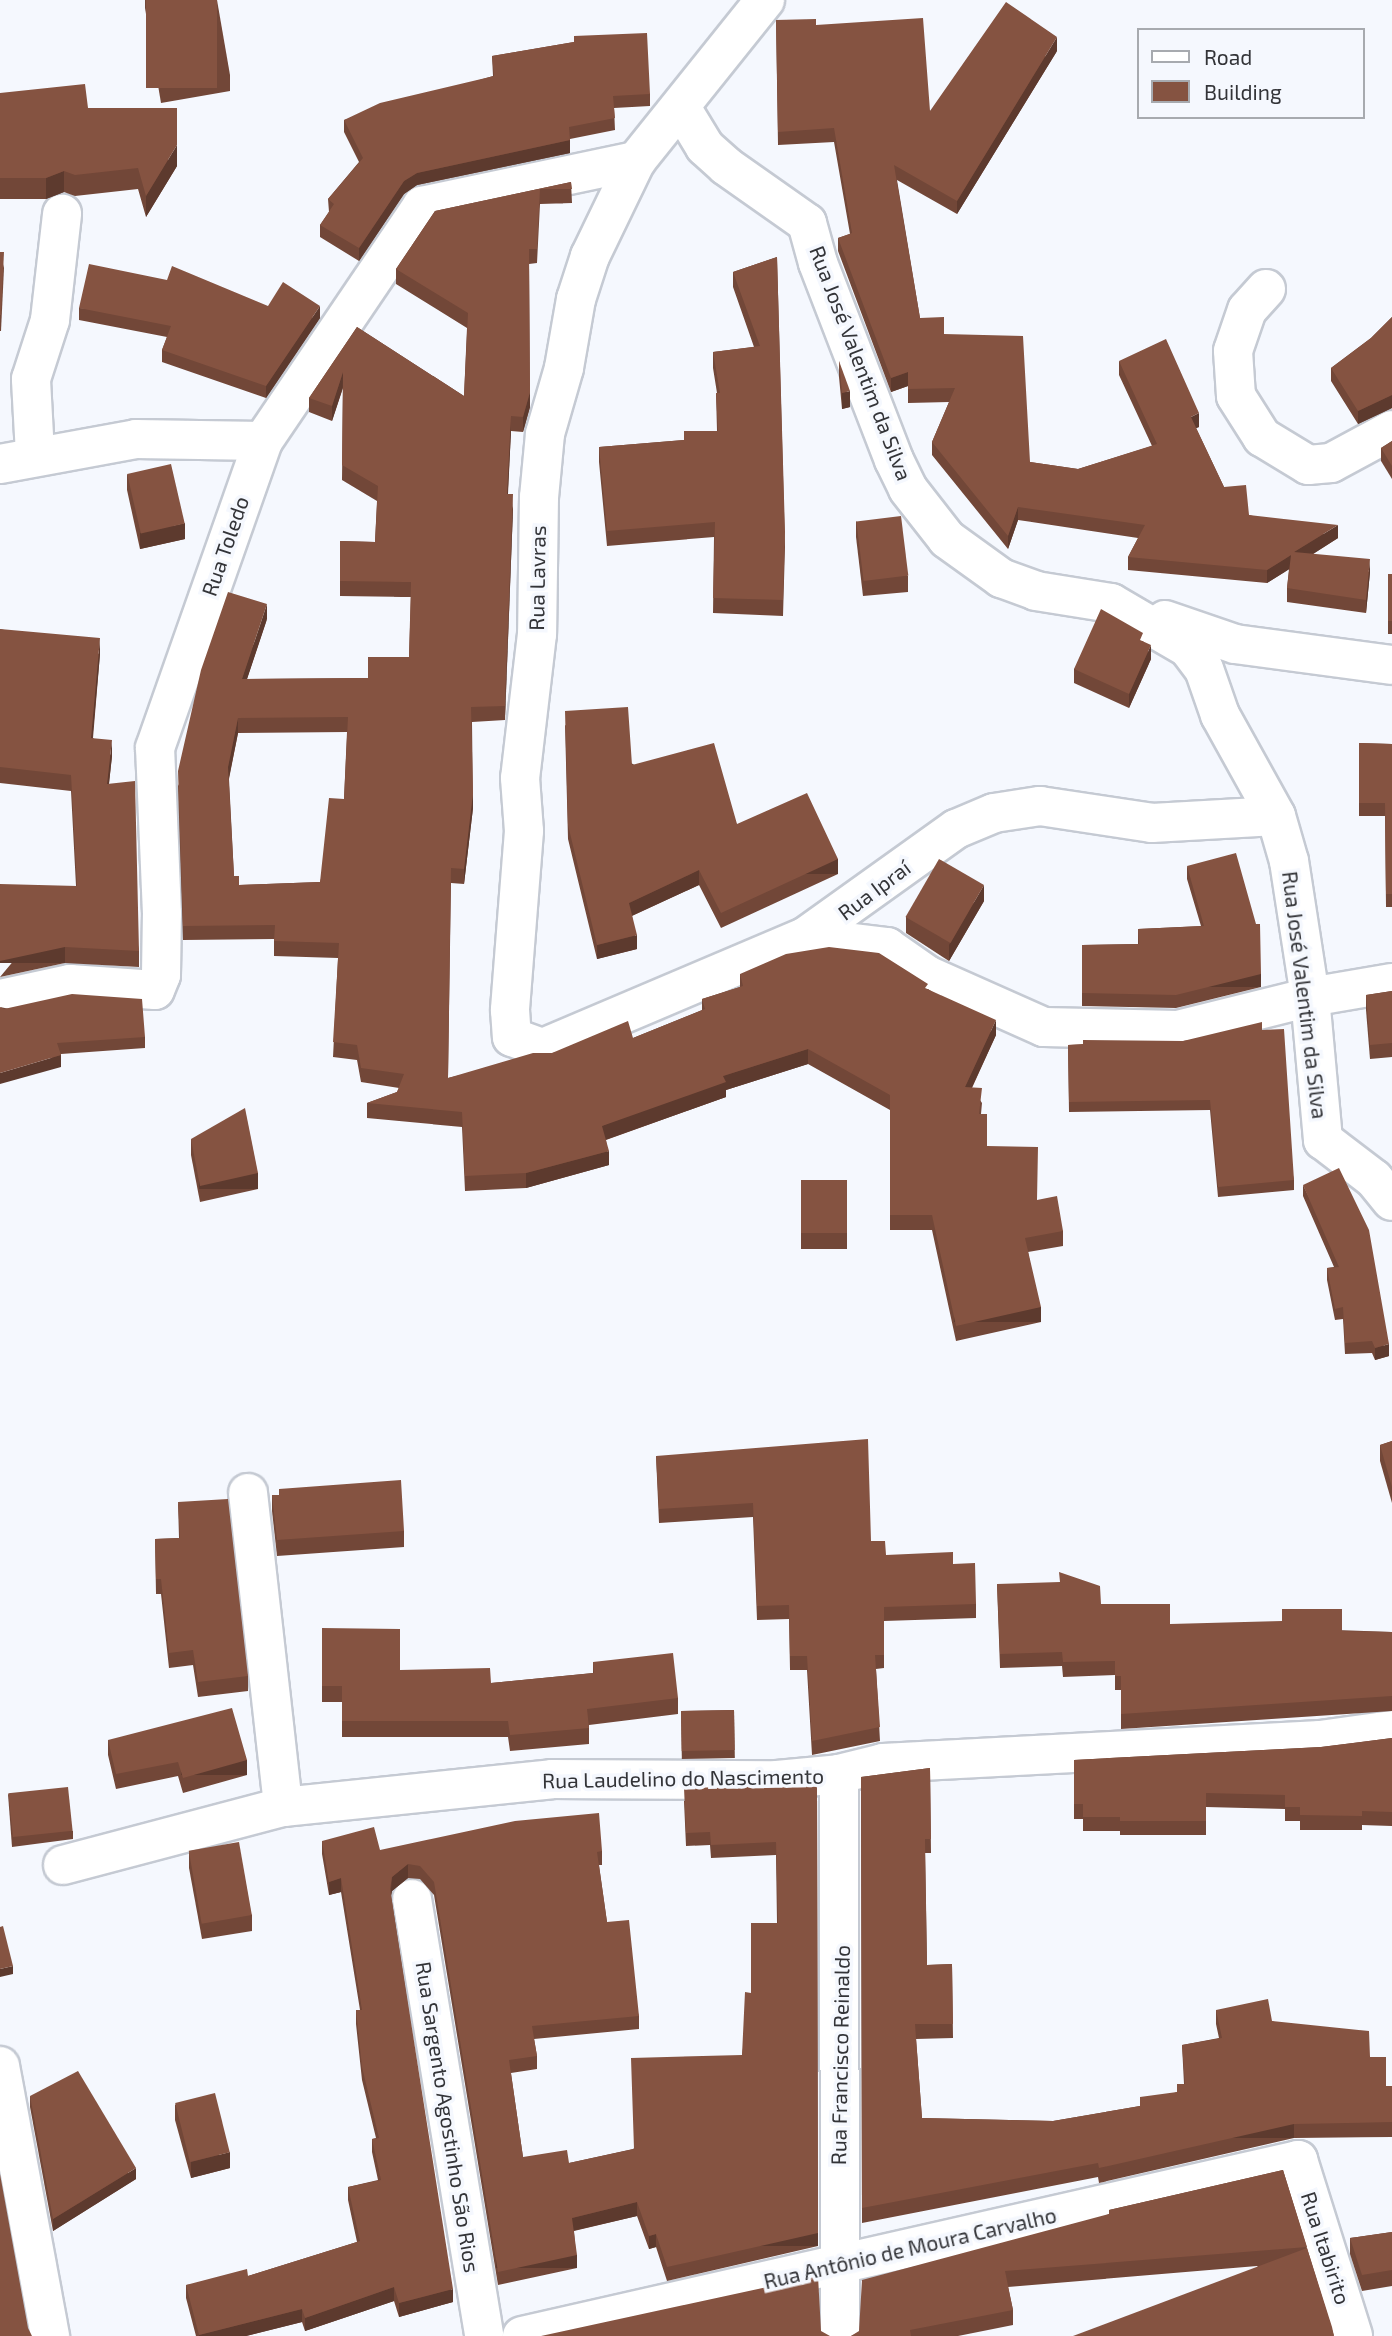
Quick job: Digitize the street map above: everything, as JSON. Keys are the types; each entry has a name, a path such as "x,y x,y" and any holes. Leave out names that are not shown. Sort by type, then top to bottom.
{"street":[{"name":"Rua Lavras","path":"510,1010 524,831 520,778 537,634 537,547 545,434 583,276 636,161 682,109 765,0"},
{"name":"Rua José Valentim da Silva","path":"682,109 705,147 719,160 807,223 818,263 894,460 908,489 947,539 1001,578 1036,591 1111,603 1188,648 1204,669 1220,715 1276,816 1289,861 1310,997 1323,1140 1374,1179 1392,1201"},
{"name":"Rua Toledo","path":"0,999 70,984 155,990 161,975 162,914 155,748 262,440 422,206 636,161"},
{"path":"62,214 50,320 30,379 17,459 136,439 262,440"},
{"path":"1265,289 1247,310 1233,351 1236,396 1262,438 1308,465 1331,463 1392,430"},
{"path":"1111,603 1235,644 1392,665"},
{"name":"Rua Ipraí","path":"510,1010 512,1037 542,1048 805,937 828,924 956,829 994,813 1040,806 1152,824 1276,816"},
{"path":"805,937 887,947 927,975 1044,1027 1178,1030 1310,997 1392,983"},
{"path":"248,1493 283,1807"},
{"name":"Rua Laudelino do Nascimento","path":"63,1865 283,1807 552,1779 778,1780 839,1774 883,1763 1320,1740 1392,1730"},
{"name":"Rua Francisco Reinaldo","path":"839,1774 840,2336"},
{"name":"Rua Sargento Agostinho São Rios","path":"412,1899 484,2336"},
{"path":"0,2066 50,2336"},
{"name":"Rua Antônio de Moura Carvalho","path":"522,2336 1297,2160"},
{"name":"Rua Itabirito","path":"1297,2160 1353,2336"}],"building":[{"path":"146,0 217,0 217,88 146,88"},
{"path":"1006,2 1057,37 957,201 894,165 920,318 944,317 944,334 1023,336 1030,462 1078,469 1157,444 1119,361 1166,339 1199,413 1191,417 1224,487 1246,485 1249,515 1338,525 1294,552 1370,559 1366,600 1287,588 1291,555 1267,570 1128,557 1145,525 1018,507 1008,536 932,442 955,388 908,389 908,372 891,378 838,238 852,233 834,128 778,132 776,20 816,19 816,25 923,18 930,111"},
{"path":"647,33 650,94 613,96 615,118 569,127 570,140 417,173 404,181 359,248 320,225 334,204 328,199 363,158 344,120 380,103 494,76 492,56 574,42 574,36"},
{"path":"85,84 88,108 177,108 177,145 146,196 138,168 75,175 64,171 46,178 0,178 0,93"},
{"path":"571,182 572,189 540,189 537,249 529,249 530,392 523,417 511,416 507,494 513,494 505,706 471,707 473,793 464,869 451,868 448,1078 533,1053 552,1053 628,1021 633,1038 705,1009 702,999 743,986 740,974 786,954 829,947 879,953 928,984 925,988 996,1020 965,1087 982,1088 979,1114 987,1114 987,1146 1038,1147 1037,1200 1057,1196 1063,1231 1025,1238 1041,1307 956,1326 932,1215 890,1215 890,1095 808,1049 723,1076 726,1082 602,1126 609,1151 526,1173 465,1176 462,1112 367,1103 397,1092 404,1074 361,1068 357,1045 333,1042 339,943 274,941 275,925 183,926 178,771 201,670 228,592 267,604 242,679 368,678 368,657 409,657 411,582 340,581 340,541 375,542 378,486 342,465 343,372 332,406 309,398 357,327 464,396 468,313 396,269 435,211","holes":["348,717 344,799 329,798 320,882 239,885 239,876 234,876 228,767 238,718"]},
{"path":"0,252 4,252 1,315 0,315"},
{"path":"777,257 785,532 783,600 713,598 715,522 607,531 599,447 684,440 684,431 718,431 716,393 720,393 713,352 760,346 733,272"},
{"path":"89,264 167,280 172,266 268,306 283,282 320,306 266,386 162,350 171,326 79,308"},
{"path":"1392,317 1392,395 1358,411 1331,368 1371,338"},
{"path":"839,361 850,391 842,393"},
{"path":"1392,441 1392,466 1381,448"},
{"path":"171,464 185,523 141,534 127,474"},
{"path":"901,516 908,576 864,581 856,521"},
{"path":"1388,574 1392,574 1392,621 1388,621"},
{"path":"1101,609 1143,633 1140,640 1151,645 1129,694 1074,669"},
{"path":"0,629 100,638 91,738 112,740 107,784 135,781 139,951 65,947 0,961 0,884 77,886 71,775 0,767"},
{"path":"628,707 632,765 714,743 737,824 807,793 838,859 721,913 699,870 629,903 637,935 597,945 568,825 565,711"},
{"path":"1359,743 1392,744 1392,894 1386,894 1385,803 1359,803"},
{"path":"1236,853 1256,924 1260,924 1261,974 1176,995 1082,993 1082,945 1139,944 1138,929 1204,926 1187,866"},
{"path":"939,859 984,885 951,943 906,917"},
{"path":"1392,991 1392,1043 1370,1045 1366,995"},
{"path":"72,994 142,999 145,1037 57,1043 61,1055 0,1073 0,1007 4,1009"},
{"path":"1262,1022 1262,1030 1284,1029 1294,1180 1218,1187 1210,1100 1069,1102 1068,1045 1083,1044 1083,1040 1183,1041"},
{"path":"245,1108 258,1173 200,1186 191,1139"},
{"path":"1339,1168 1369,1230 1389,1344 1375,1348 1372,1341 1345,1343 1343,1307 1335,1309 1327,1268 1339,1267 1303,1185"},
{"path":"801,1180 847,1180 847,1233 801,1233"},
{"path":"868,1439 871,1541 885,1541 886,1555 953,1552 953,1564 975,1563 976,1604 884,1607 884,1655 875,1655 880,1727 812,1741 807,1656 790,1656 789,1605 757,1606 753,1503 659,1509 656,1456"},
{"path":"1392,1441 1392,1487 1380,1445"},
{"path":"401,1480 404,1531 277,1540 272,1495 279,1495 279,1489"},
{"path":"228,1499 248,1676 198,1682 193,1650 169,1653 161,1579 156,1579 155,1539 180,1538 178,1502"},
{"path":"1059,1572 1100,1586 1101,1604 1170,1604 1170,1624 1282,1621 1282,1609 1342,1609 1342,1631 1392,1632 1392,1696 1121,1714 1121,1676 1115,1676 1115,1661 1063,1662 1062,1652 1000,1654 997,1584 1060,1582"},
{"path":"322,1628 400,1629 400,1670 490,1668 491,1683 594,1673 593,1662 673,1653 678,1698 587,1709 589,1728 510,1735 508,1721 342,1721 342,1686 322,1686"},
{"path":"232,1708 247,1760 183,1778 178,1762 116,1774 108,1740"},
{"path":"734,1710 735,1750 682,1751 681,1711"},
{"path":"1392,1738 1392,1812 1362,1811 1362,1816 1300,1815 1300,1807 1285,1807 1285,1795 1206,1793 1206,1821 1120,1821 1120,1817 1083,1817 1083,1804 1074,1804 1074,1760 1321,1747"},
{"path":"930,1768 931,1839 925,1839 927,1965 952,1964 953,2024 915,2024 922,2118 1053,2121 1140,2106 1140,2097 1177,2092 1177,2084 1185,2084 1182,2045 1222,2038 1216,2010 1268,1999 1272,2021 1369,2031 1370,2057 1386,2057 1386,2086 1392,2086 1392,2122 1294,2124 1099,2168 1098,2163 862,2208 861,1777"},
{"path":"817,1785 818,2233 667,2267 656,2234 649,2236 637,2202 572,2218 577,2255 498,2272 434,1882 420,1866 408,1864 392,1877 390,1889 453,2289 399,2303 394,2287 305,2318 302,2309 199,2335 186,2285 247,2269 248,2276 360,2241 348,2187 381,2180 372,2139 379,2138 362,2067 356,2010 362,2010 341,1878 329,1882 322,1841 374,1827 380,1850 515,1821 599,1813 602,1851 597,1852 607,1922 629,1920 639,2016 532,2026 537,2056 509,2060 523,2157 567,2150 569,2163 634,2149 631,2058 742,2055 745,1992 751,1993 751,1923 778,1923 776,1842 711,1845 710,1832 686,1833 684,1788"},
{"path":"68,1787 73,1831 13,1837 8,1793"},
{"path":"239,1842 252,1915 202,1924 189,1851"},
{"path":"3,1926 13,1966 0,1969 0,1927"},
{"path":"78,2071 136,2168 53,2219 30,2096"},
{"path":"215,2093 230,2152 190,2162 175,2103"},
{"path":"1283,2170 1307,2247 1005,2271 1013,2310 910,2330 911,2336 851,2336 859,2331 862,2280 1109,2214 1109,2210"},
{"path":"0,2174 28,2328 32,2336 0,2336"},
{"path":"1392,2232 1392,2270 1362,2275 1350,2238"},
{"path":"1307,2248 1334,2336 1073,2336"},
{"path":"818,2276 821,2331 830,2336 541,2336"}]}
